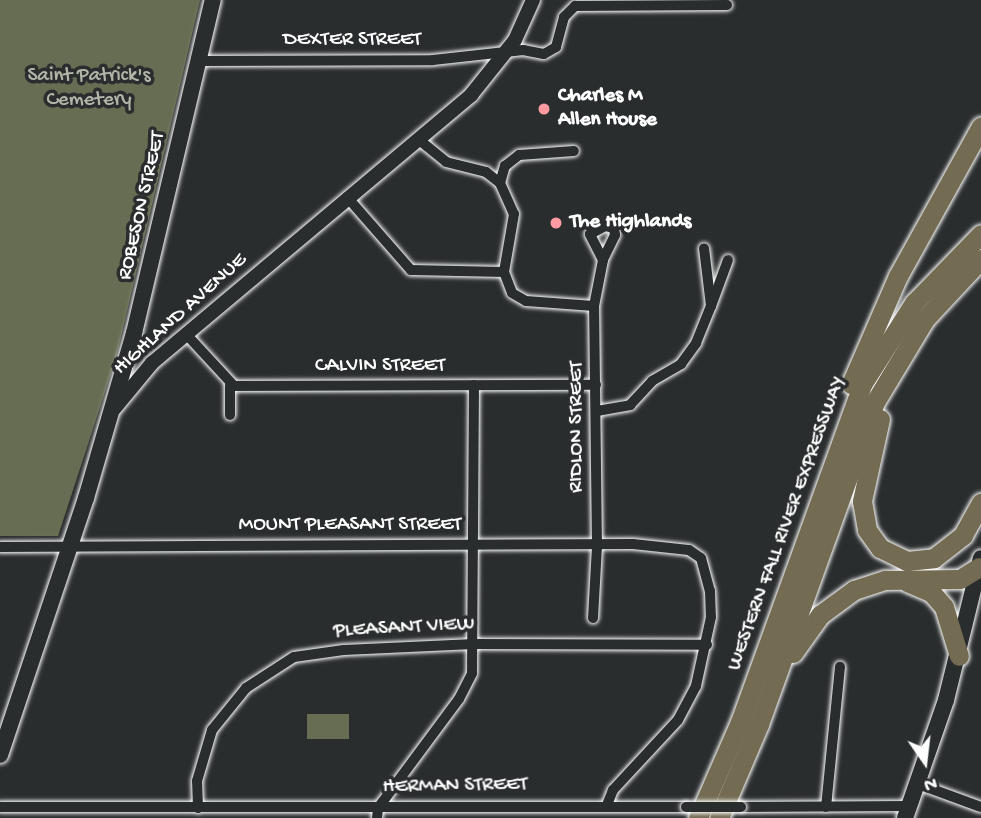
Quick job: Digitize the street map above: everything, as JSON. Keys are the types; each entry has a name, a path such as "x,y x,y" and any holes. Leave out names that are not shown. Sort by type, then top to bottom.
{"highway":[{"path":"824,486 842,411 874,326 981,126"},
{"name":"WESTERN FALL RIVER EXPRESSWAY","path":"692,813 737,731 855,400 887,341 927,286 981,234"},
{"name":"WESTERN FALL RIVER EXPRESSWAY","path":"719,818 759,724 867,420 925,319 981,259"},
{"path":"925,319 879,423 862,493 863,516 875,542 891,556 916,562 981,564"},
{"path":"916,562 934,558 953,545 981,503"},
{"path":"759,724 794,651 820,615 854,590 896,580 960,579 981,564"},
{"path":"896,580 918,585 940,602 952,624 959,656"}],"main road":[{"name":"ROBESON STREET","path":"108,420 134,333 213,0"},
{"name":"HIGHLAND AVENUE","path":"0,755 108,420"},
{"path":"908,812 959,656 981,564"}],"street":[{"name":"HIGHLAND AVENUE","path":"108,420 140,376 346,198 471,95 506,52 533,0"},
{"name":"DEXTER STREET","path":"198,61 433,60 506,52 544,54 556,47 564,17 575,6 727,5"},
{"path":"418,139 446,162 486,172 500,183 514,214 504,272 512,293 526,302 594,306"},
{"path":"500,183 505,166 519,155 574,151"},
{"path":"346,198 411,270 504,272"},
{"path":"704,248 711,306"},
{"name":"RIDLON STREET","path":"593,618 597,547 594,306 603,260"},
{"path":"597,411 630,405 652,381 681,364 711,306 727,260"},
{"path":"187,335 230,385 230,415"},
{"name":"CALVIN STREET","path":"230,385 596,384"},
{"path":"378,813 468,684 474,644 474,385"},
{"name":"MOUNT PLEASANT STREET","path":"0,547 670,545 697,555 708,572 710,591 707,645"},
{"name":"PLEASANT VIEW","path":"198,808 197,781 212,730 246,688 268,671 313,653 474,644 707,645"},
{"path":"607,805 612,790 678,720 696,686 707,645"},
{"path":"826,807 840,667"},
{"path":"918,784 981,807"},
{"path":"478,805 478,818"},
{"name":"HERMAN STREET","path":"0,807 131,813 198,808 246,813 378,813 478,805 607,805 692,813 741,807 826,807 908,812"}],"green space":[{"name":"Saint Patrick's Cemetery","path":"0,0 200,0 116,358 58,536 0,536"},
{"path":"307,714 349,714 349,739 307,739"}],"place":[{"name":"Charles M Allen House","path":"544,109"},
{"name":"The Highlands","path":"556,223"}]}
